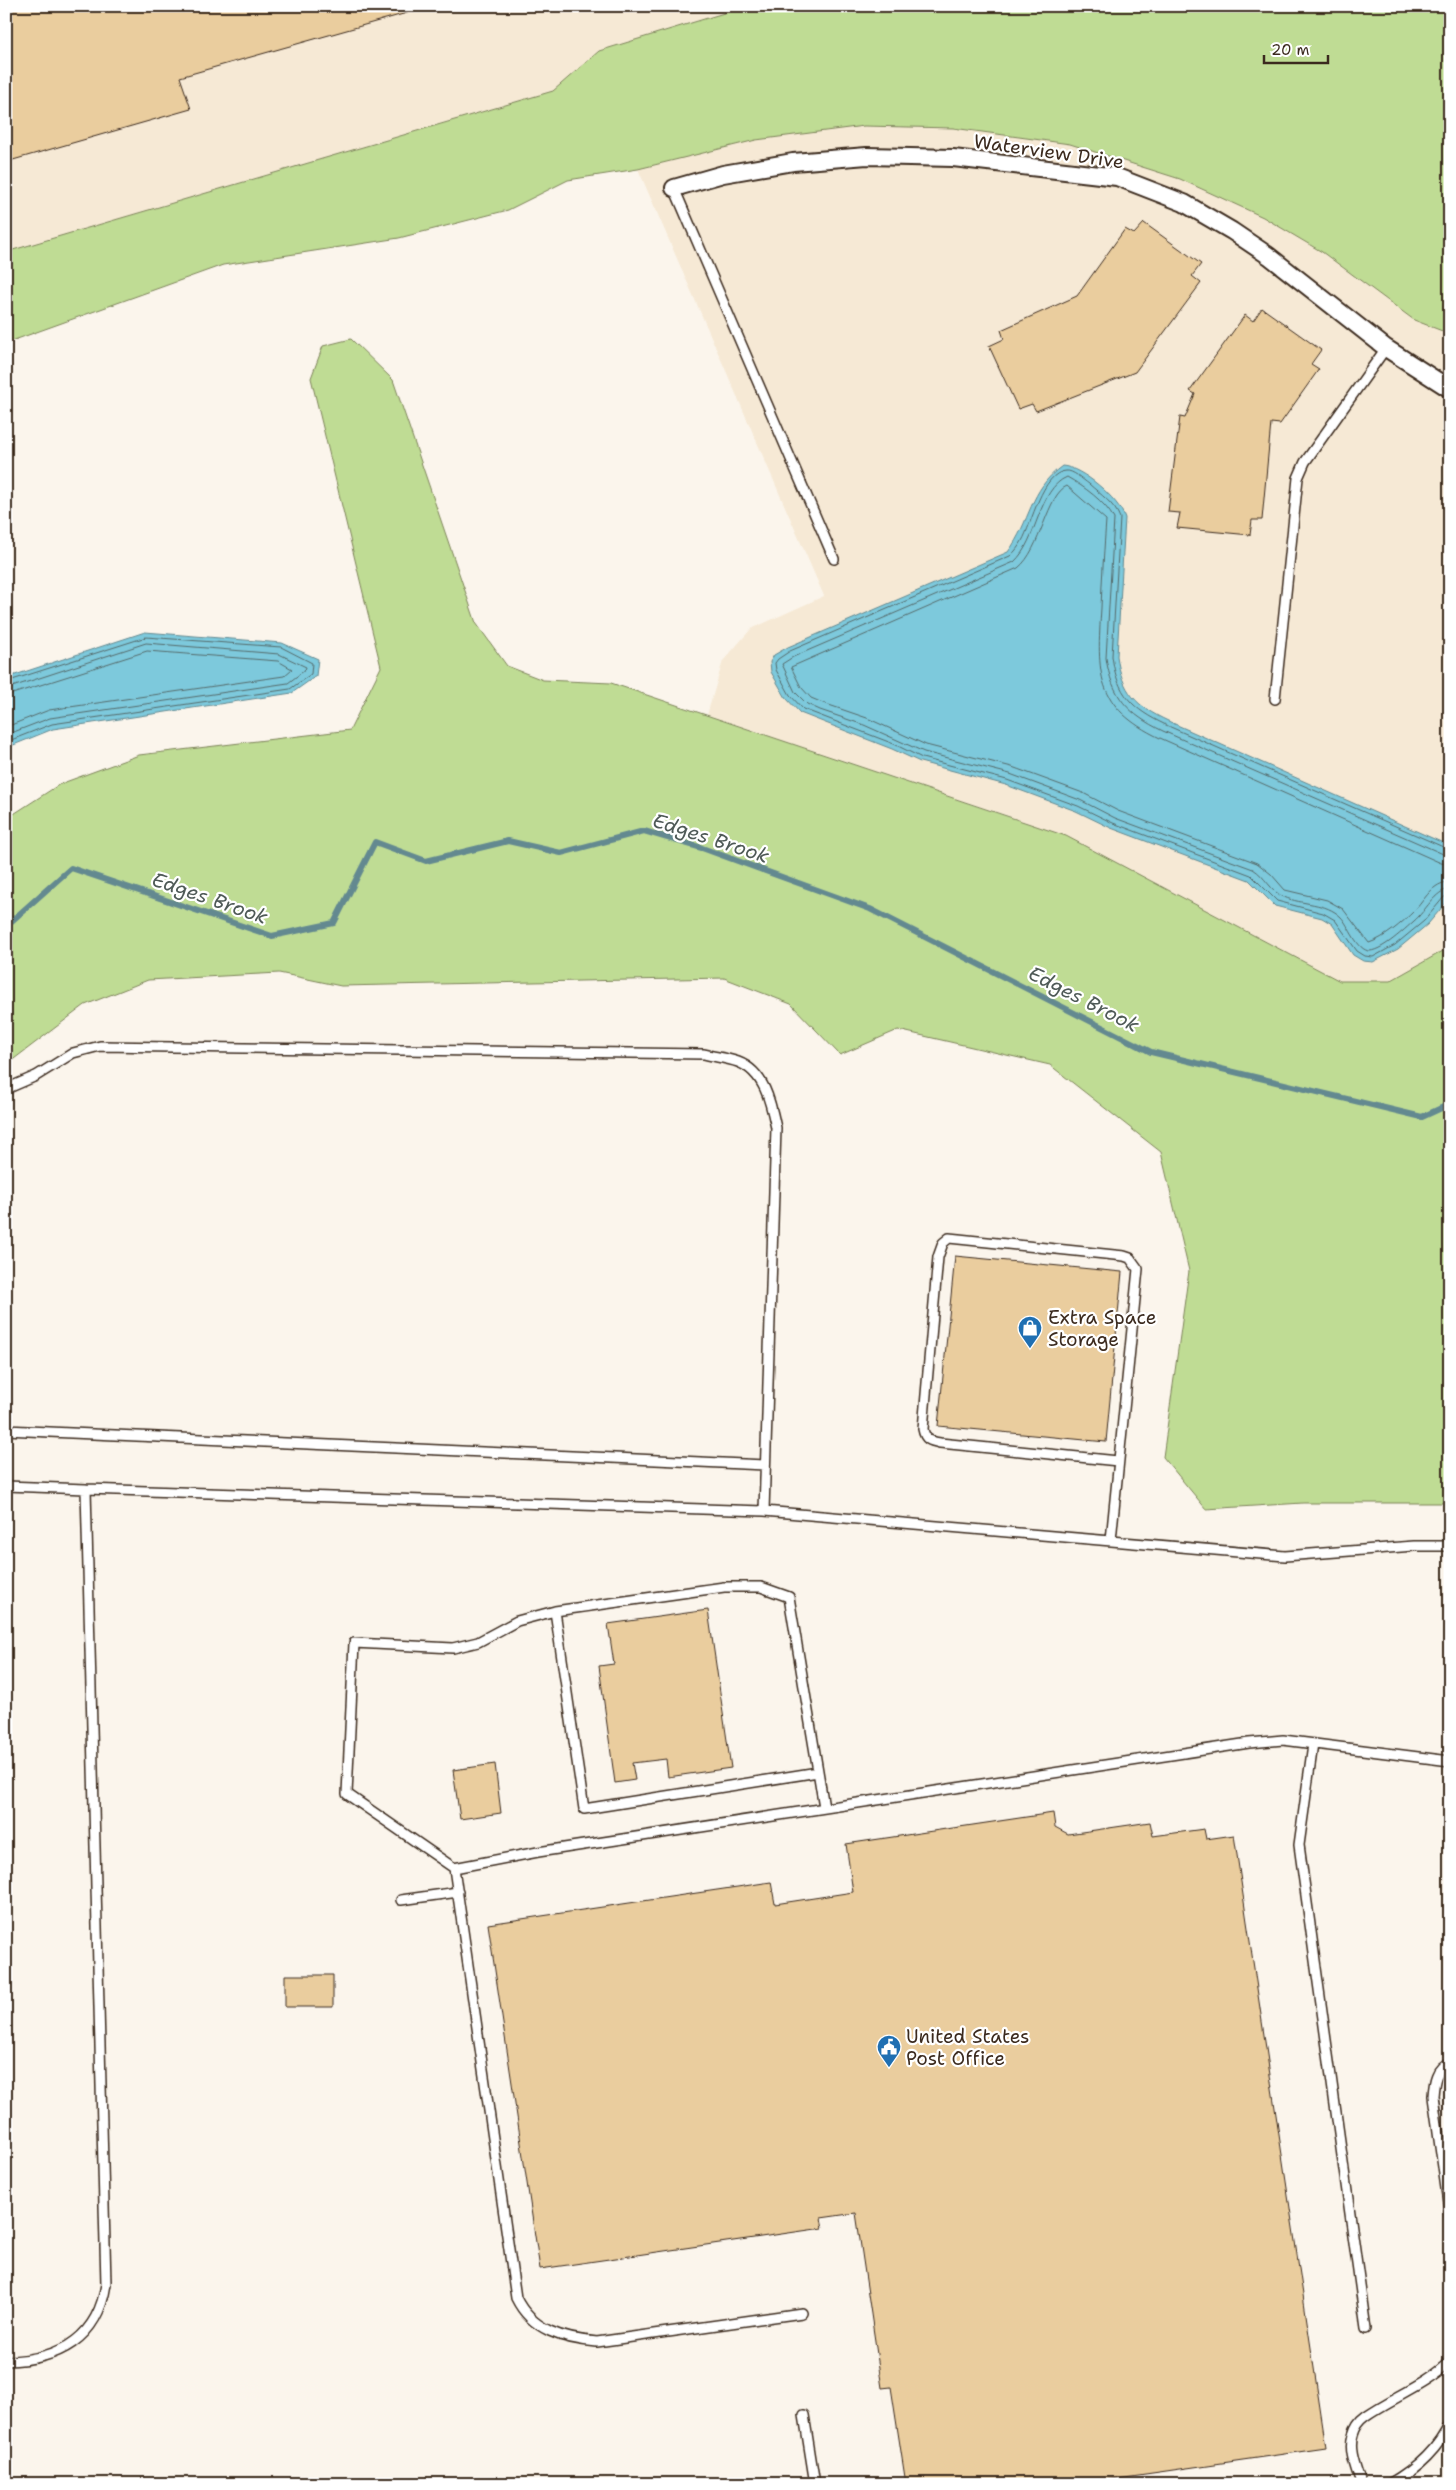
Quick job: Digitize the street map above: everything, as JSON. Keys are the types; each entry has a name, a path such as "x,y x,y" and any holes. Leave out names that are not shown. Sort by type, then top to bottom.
{"street":[{"name":"Waterview Drive","path":"674,188 723,174 793,162 867,156 952,158 1117,177 1184,204 1232,231 1269,256 1386,348 1450,389"}],"lane":[{"path":"674,188 834,559"},
{"path":"1275,699 1298,478 1305,462 1386,348"},
{"path":"6,1089 36,1076 73,1053 100,1046 704,1054 740,1063 759,1079 770,1100 776,1128 764,1511"},
{"path":"1111,1540 1139,1278 1138,1269 1134,1262 1124,1256 950,1238 942,1242 938,1257 924,1420 925,1436 930,1441 1118,1461"},
{"path":"6,1430 765,1465"},
{"path":"6,1486 764,1511 1285,1556 1414,1546 1450,1546"},
{"path":"6,2361 30,2361 70,2346 90,2326 103,2305 106,2284 86,1489"},
{"path":"824,1807 789,1597 761,1587 724,1587 555,1611 517,1621 478,1642 453,1648 354,1642 347,1794 454,1868 538,1852 824,1807 1249,1743 1283,1740 1450,1761"},
{"path":"555,1611 584,1809 818,1772"},
{"path":"1313,1744 1299,1845 1366,2329"},
{"path":"454,1868 516,2298 522,2312 536,2324 552,2333 574,2340 597,2342 802,2314"},
{"path":"401,1900 458,1892"},
{"path":"1450,2062 1442,2065 1435,2078 1433,2096 1450,2217"},
{"path":"1361,2484 1352,2453 1352,2436 1356,2426 1365,2417 1408,2393 1450,2362"},
{"path":"804,2415 815,2484"},
{"path":"1389,2484 1406,2474 1426,2456 1444,2435 1450,2422"}],"shaded area":[{"path":"6,6 747,6 599,51 553,91 6,252"},
{"path":"864,126 953,128 1070,144 1180,179 1263,217 1322,252 1414,320 1450,334 1450,947 1390,981 1340,981 1066,836 707,715 723,661 751,629 824,596 638,169 756,140"}],"green space":[{"path":"747,6 1450,6 1450,334 1414,320 1322,252 1263,217 1180,179 1070,144 953,128 864,126 756,140 638,169 568,180 508,210 399,238 223,265 6,343 6,252 553,91 599,51"},
{"path":"351,339 393,380 476,623 507,666 543,680 611,683 1066,836 1340,981 1390,981 1450,947 1450,1503 1303,1503 1206,1509 1163,1457 1189,1271 1161,1152 1050,1065 898,1030 840,1055 791,1004 724,978 341,986 279,973 148,980 85,1005 6,1065 6,819 60,784 139,755 350,730 381,667 311,378 323,346"}],"water":[{"path":"1062,466 1079,472 1099,485 1108,493 1125,518 1117,656 1119,669 1127,688 1139,703 1147,710 1168,721 1450,846 1450,898 1428,924 1398,949 1373,962 1363,961 1353,955 1332,924 1322,918 1275,906 1249,880 1111,828 1076,811 1006,785 920,762 800,713 786,698 771,672 770,662 774,655 788,647 1008,552 1016,540 1036,496 1051,475"},
{"path":"145,632 282,643 318,659 316,676 292,693 53,729 6,748 6,678"}],"building":[{"path":"6,6 413,6 414,11 180,77 191,109 6,162"},
{"path":"1144,223 1201,264 1192,276 1201,283 1135,372 1036,411 1032,404 1018,409 989,346 1004,339 1001,330 1077,296 1125,229 1134,234"},
{"path":"1262,308 1321,350 1311,364 1319,369 1280,424 1271,423 1262,520 1252,520 1250,535 1177,528 1180,513 1168,512 1180,417 1185,418 1195,394 1190,391 1245,315 1253,321"},
{"name":"Extra Space Storage","path":"955,1256 1122,1272 1106,1442 938,1426"},
{"path":"708,1610 731,1768 668,1777 666,1759 632,1763 635,1780 615,1783 599,1666 614,1664 608,1624"},
{"path":"495,1764 501,1813 460,1819 453,1770"},
{"name":"United States Post Office","path":"1053,1813 1055,1827 1068,1834 1150,1822 1153,1836 1204,1829 1206,1839 1234,1835 1326,2448 1076,2484 906,2484 891,2387 882,2388 856,2213 821,2218 823,2228 540,2269 488,1924 771,1882 775,1904 853,1892 846,1844"},
{"path":"285,1975 333,1975 333,2007 285,2007"}],"waterway":[{"name":"Edges Brook","path":"6,926 71,868 272,936 334,923 375,842 426,861 508,841 561,853 644,831 702,848 870,909 1151,1052 1422,1117 1450,1104"}],"place":[{"name":"Extra Space Storage","path":"1030,1349"},
{"name":"United States Post Office","path":"889,2068"}]}
